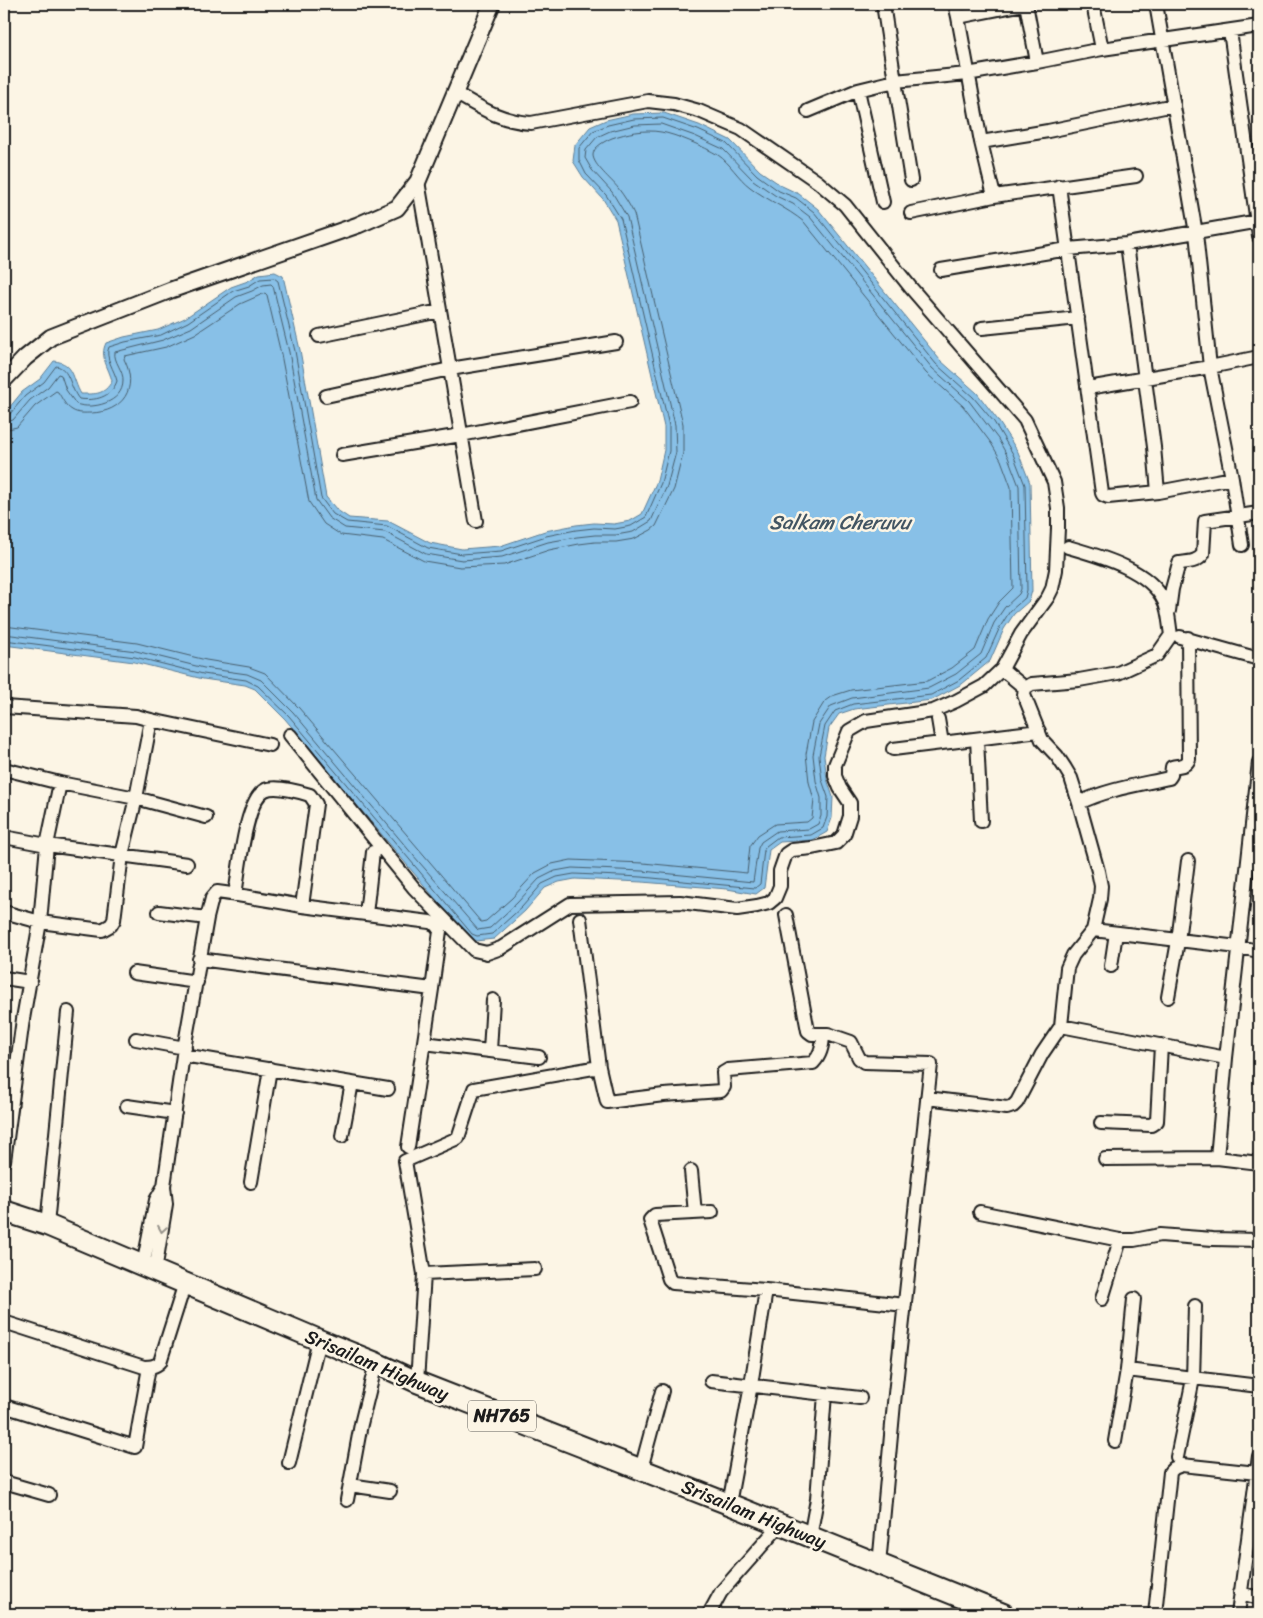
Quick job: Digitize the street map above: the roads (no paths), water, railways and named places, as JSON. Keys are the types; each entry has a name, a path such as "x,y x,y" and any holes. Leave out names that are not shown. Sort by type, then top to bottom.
{"highway":[{"name":"Srisailam Highway","path":"4,1211 47,1225 376,1363 416,1382 1004,1614"}],"street":[{"path":"4,380 25,358 51,337 171,290 378,217 397,208 418,181 492,4"},
{"path":"883,4 911,180"},
{"path":"955,4 967,74 994,196"},
{"path":"958,17 1025,4 1037,62"},
{"path":"1093,4 1102,49"},
{"path":"1156,4 1164,40 1196,233 1210,367 1232,478 1242,545"},
{"path":"808,111 858,90 895,81 967,74 1102,49 1259,26"},
{"path":"1230,31 1259,237"},
{"path":"858,90 884,202"},
{"path":"290,735 414,888 474,950 487,953 501,948 570,904 680,902 737,909 757,906 769,903 775,898 780,886 780,871 786,854 792,850 836,843 844,835 850,816 850,803 840,788 835,765 849,731 866,721 933,712 984,686 1002,669 1021,634 1052,589 1056,570 1058,528 1058,508 1054,482 1025,420 911,288 845,205 818,182 741,129 699,111 674,104 648,101 531,123 517,122 499,117 455,93"},
{"path":"981,142 1174,105"},
{"path":"911,213 994,196 1136,176"},
{"path":"418,181 476,521"},
{"path":"1059,186 1103,496 1158,492 1232,478"},
{"path":"941,270 1068,249 1127,244 1258,221"},
{"path":"1127,244 1158,492"},
{"path":"319,336 440,311"},
{"path":"982,328 1078,318"},
{"path":"326,396 450,370 616,342"},
{"path":"1088,388 1259,357"},
{"path":"342,455 461,435 630,402"},
{"path":"1168,615 1179,563 1201,558 1203,554 1205,521 1259,513"},
{"path":"1025,688 1032,684 1079,680 1118,673 1157,655 1171,635 1168,615 1158,590 1146,580 1102,557 1068,547"},
{"path":"1171,635 1188,638 1259,659"},
{"path":"1079,803 1091,797 1134,784 1169,778 1172,767 1188,763 1188,638"},
{"path":"1002,669 1025,688"},
{"path":"927,1098 1000,1107 1013,1106 1017,1102 1042,1054 1061,1026 1067,968 1073,955 1094,930 1102,886 1079,803 1071,778 1057,756 1042,740 1024,695 1025,688"},
{"path":"4,707 122,714 270,745"},
{"path":"938,719 942,743"},
{"path":"4,912 40,922 102,930 111,925 114,920 122,855 136,798 151,720"},
{"path":"893,749 1039,731"},
{"path":"977,739 981,821"},
{"path":"1217,1158 1226,1058 1259,768"},
{"path":"4,769 60,783 136,798 206,818"},
{"path":"4,1161 40,922 47,845 60,783"},
{"path":"235,895 245,833 252,806 257,797 264,790 271,788 300,792 310,795 316,804 302,906"},
{"path":"4,837 47,845 187,864"},
{"path":"366,914 373,852"},
{"path":"1168,997 1178,941 1188,861"},
{"path":"149,1269 166,1204 164,1186 184,1051 207,918 214,894 217,892 302,906 430,922 436,925 440,931 408,1147"},
{"path":"159,912 207,918"},
{"path":"786,915 808,1031 812,1034 828,1034 851,1042 859,1058 864,1062 931,1064 879,1564"},
{"path":"580,919 599,1067 607,1102 721,1091 724,1088 723,1073 728,1070 813,1063 818,1058 823,1046 823,1034"},
{"path":"1094,930 1259,951"},
{"path":"1111,966 1116,933"},
{"path":"200,959 432,989"},
{"path":"134,973 197,982"},
{"path":"4,978 30,982"},
{"path":"490,1051 493,1000"},
{"path":"47,1225 68,1012"},
{"path":"1061,1026 1226,1058"},
{"path":"136,1039 270,1069 388,1089"},
{"path":"424,1043 539,1057"},
{"path":"1101,1123 1151,1125 1157,1121 1161,1045"},
{"path":"416,1382 424,1274 405,1161 458,1138 474,1089 599,1067"},
{"path":"251,1182 270,1069"},
{"path":"342,1136 352,1083"},
{"path":"127,1106 175,1113"},
{"path":"1105,1159 1217,1158 1259,1164"},
{"path":"691,1171 695,1213"},
{"path":"712,1212 655,1215 650,1220 671,1281 681,1284 766,1290 905,1306"},
{"path":"980,1212 1120,1240 1134,1240 1160,1235 1259,1240"},
{"path":"1102,1299 1120,1240"},
{"path":"424,1274 535,1269"},
{"path":"4,1322 144,1367 156,1366 160,1362 185,1283"},
{"path":"729,1504 766,1290"},
{"path":"1115,1441 1127,1370 1134,1299"},
{"path":"1177,1457 1193,1379 1195,1306"},
{"path":"289,1463 319,1340"},
{"path":"347,1500 361,1424 376,1363"},
{"path":"4,1406 135,1447 149,1367"},
{"path":"1127,1370 1259,1386"},
{"path":"711,1381 860,1398"},
{"path":"641,1470 662,1392"},
{"path":"810,1537 817,1498 824,1394"},
{"path":"1238,1614 1259,1456"},
{"path":"1155,1614 1170,1472 1182,1465 1257,1473"},
{"path":"4,1482 50,1495"},
{"path":"350,1485 390,1492"},
{"path":"709,1614 721,1592 780,1525"},
{"path":"1240,1593 1259,1598"}],"water":[{"name":"Salkam Cheruvu","path":"664,113 699,125 730,140 760,171 782,186 799,194 818,209 940,360 977,393 997,419 1018,452 1030,483 1032,591 1029,601 1014,614 1004,629 990,661 962,684 932,700 854,709 839,714 829,728 824,756 827,779 833,797 832,818 827,832 813,840 780,842 769,850 764,888 756,894 727,889 575,879 559,882 545,888 525,911 494,939 476,941 469,939 285,719 255,689 245,685 203,679 134,662 4,645 4,414 22,392 40,379 54,361 61,362 69,368 81,394 95,394 103,391 112,381 104,358 106,343 158,330 185,318 231,287 248,281 259,274 275,272 283,276 300,350 326,497 337,510 349,518 388,521 430,543 462,549 500,546 545,531 576,525 594,523 614,524 630,521 642,514 657,481 664,450 664,427 616,220 603,199 583,177 573,161 575,145 590,127 606,120 633,114"}]}
